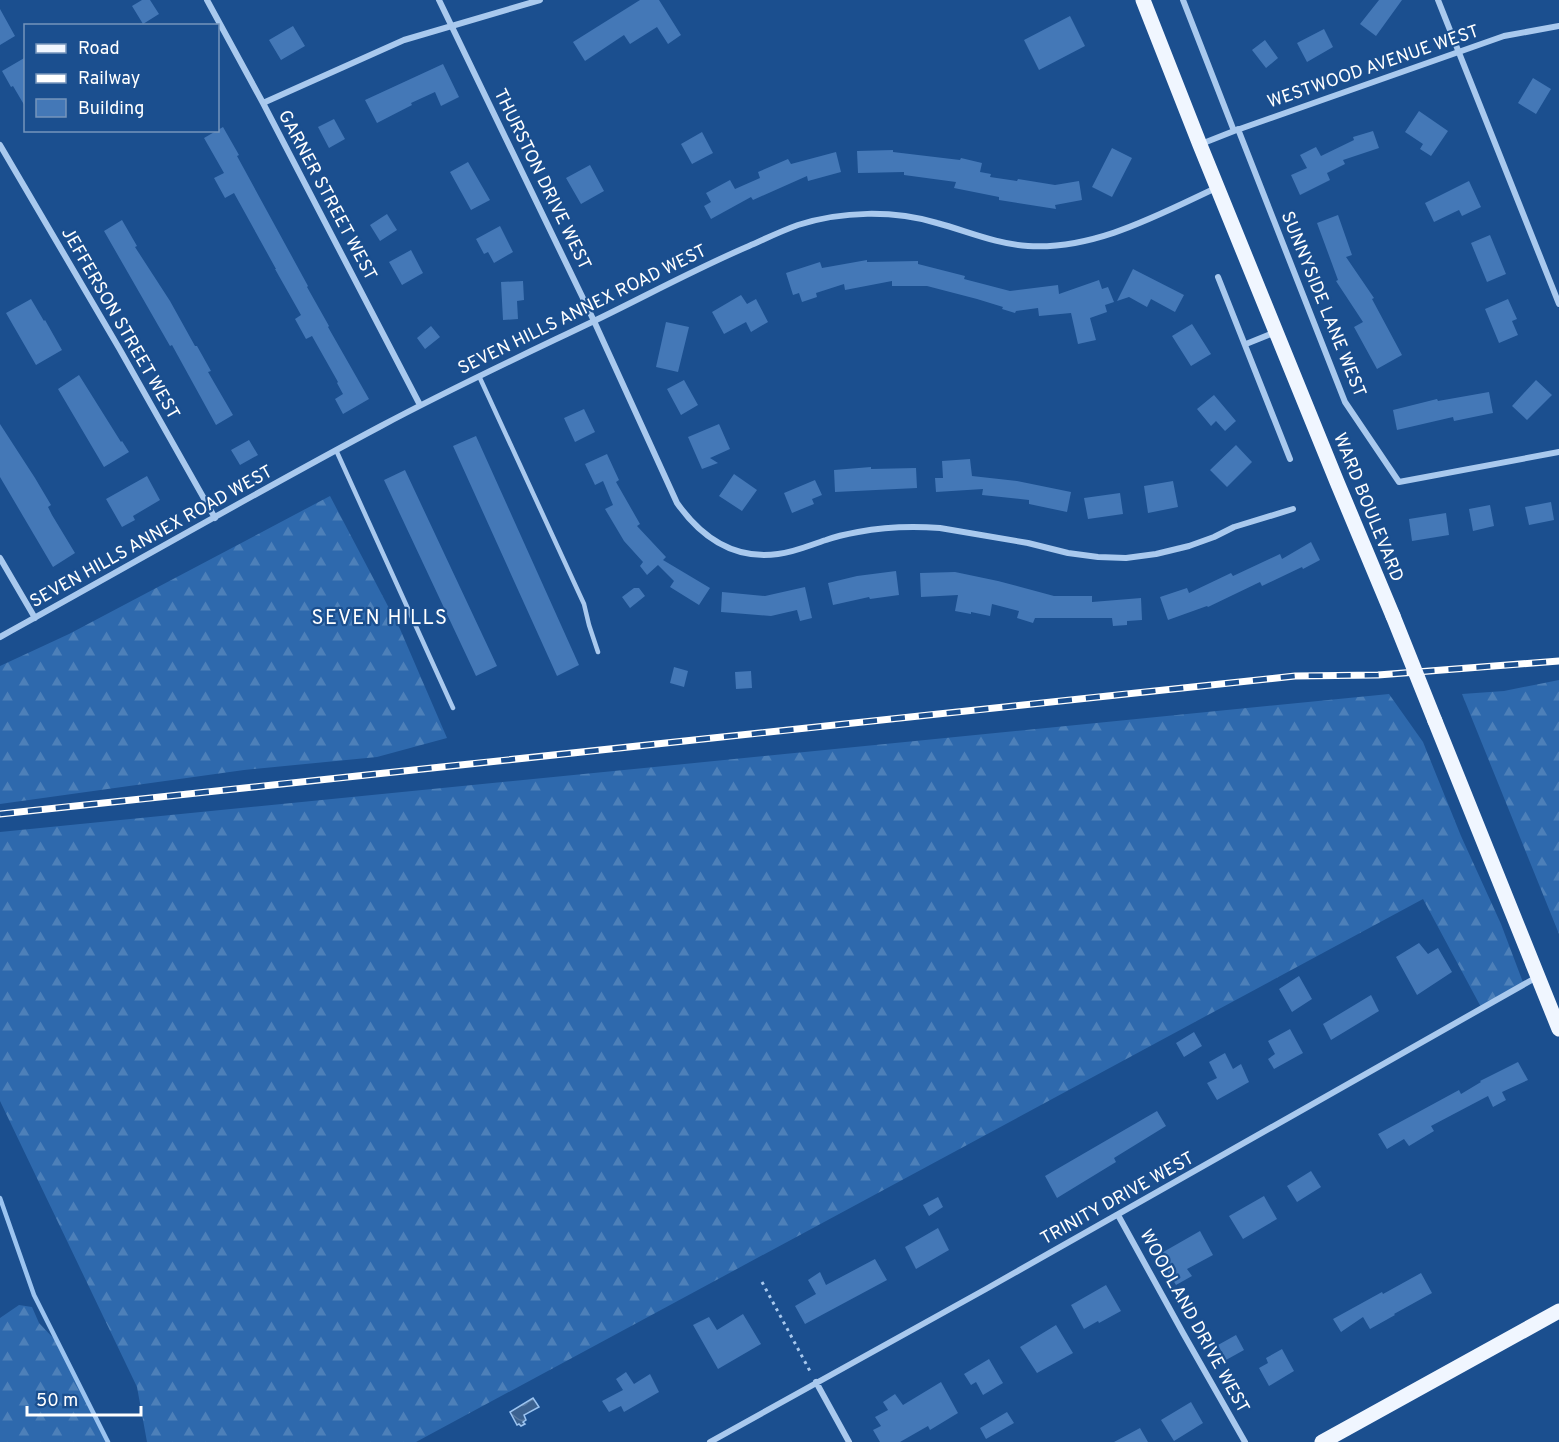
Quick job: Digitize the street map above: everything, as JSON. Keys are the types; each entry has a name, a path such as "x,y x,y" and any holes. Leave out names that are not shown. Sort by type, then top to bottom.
{"main road":[{"name":"WARD BOULEVARD","path":"1143,0 1559,1029"},
{"path":"1322,1442 1559,1311"}],"street":[{"name":"GARNER STREET WEST","path":"207,0 420,405"},
{"name":"THURSTON DRIVE WEST","path":"439,0 594,321 678,503 688,519 702,532 721,544 758,555 777,554 861,531 927,527 1028,543 1068,554 1126,558 1188,546 1234,527 1293,508"},
{"path":"263,103 404,40 540,0"},
{"name":"SUNNYSIDE LANE WEST","path":"1182,0 1345,402 1399,482 1559,452"},
{"path":"1438,0 1559,304"},
{"name":"WESTWOOD AVENUE WEST","path":"1200,145 1236,130 1504,36 1559,26"},
{"name":"JEFFERSON STREET WEST","path":"0,145 215,518"},
{"name":"SEVEN HILLS ANNEX ROAD WEST","path":"0,637 420,405 734,253 797,225 834,216 873,214 906,216 933,221 1006,243 1031,246 1057,245 1085,242 1100,237 1218,187"},
{"path":"1218,277 1290,459"},
{"path":"1246,344 1276,332"},
{"path":"0,558 35,618"},
{"name":"TRINITY DRIVE WEST","path":"710,1442 1118,1215 1537,977"},
{"name":"WOODLAND DRIVE WEST","path":"1118,1215 1245,1442"},
{"path":"816,1382 849,1442"}],"lane":[{"path":"480,376 584,604 598,652"},
{"path":"336,450 453,708"}],"path":[{"path":"762,1282 816,1382"}],"green space":[{"path":"330,496 400,629 447,738 377,757 244,770 0,804 0,666 69,634"},
{"path":"1559,680 1559,934 1462,694 1504,691"},
{"path":"1389,694 1423,742 1461,836 1501,924 1524,985 1482,1009 1423,899 416,1442 147,1442 137,1387 0,1101 0,832"},
{"path":"19,1305 32,1307 39,1323 58,1343 108,1442 0,1442 0,1318"}],"water":[{"path":"533,1398 539,1407 524,1415 525,1424 517,1425 510,1412"}],"building":[{"path":"142,0 150,0 159,14 143,24 132,6"},
{"path":"640,0 659,0 681,35 668,44 657,27 630,44 624,35 585,61 573,42"},
{"path":"1379,0 1402,0 1376,36 1360,24"},
{"path":"0,9 15,36 0,45"},
{"path":"1070,16 1085,46 1039,70 1024,40"},
{"path":"293,26 305,46 281,60 269,40"},
{"path":"1324,29 1333,47 1307,62 1297,43"},
{"path":"1265,40 1278,58 1266,68 1252,50"},
{"path":"24,58 24,105 13,86 11,87 2,71"},
{"path":"443,64 459,97 441,106 435,92 377,123 365,100"},
{"path":"1533,78 1551,89 1536,114 1518,103"},
{"path":"1419,111 1448,131 1431,156 1420,149 1423,144 1405,132"},
{"path":"334,119 345,139 329,148 318,127"},
{"path":"223,127 239,155 237,156 328,327 369,399 343,414 335,399 343,394 338,382 312,336 306,339 295,319 301,315 234,193 225,198 214,178 224,173 204,138 219,132"},
{"path":"1373,131 1379,148 1343,160 1345,164 1327,173 1330,180 1300,195 1291,175 1307,168 1300,155 1316,147 1321,156 1354,140 1353,137"},
{"path":"702,132 713,153 692,164 681,144"},
{"path":"1112,148 1132,158 1112,197 1092,187"},
{"path":"893,150 893,152 960,160 961,158 982,163 980,172 991,174 990,177 1055,185 1079,181 1082,200 1055,205 1056,209 999,200 999,197 954,188 956,182 904,175 904,172 858,173 857,151"},
{"path":"836,152 841,172 808,181 807,176 753,200 751,197 711,219 704,206 711,202 706,193 730,180 735,189 760,178 758,172 788,159 791,164"},
{"path":"468,162 490,200 471,210 450,172"},
{"path":"590,165 604,191 581,204 566,178"},
{"path":"1469,181 1481,207 1462,216 1459,210 1434,222 1425,203"},
{"path":"387,214 397,230 380,241 370,225"},
{"path":"1338,215 1352,255 1346,257 1374,298 1372,299 1402,355 1377,369 1354,327 1363,322 1336,281 1338,280 1317,223"},
{"path":"122,220 137,246 135,247 197,346 211,371 208,372 233,415 216,425 172,345 170,346 104,231"},
{"path":"500,226 513,252 494,263 488,252 484,254 476,239"},
{"path":"1490,235 1506,274 1487,282 1471,243"},
{"path":"411,250 423,273 402,285 389,262"},
{"path":"867,260 867,262 918,261 918,264 965,276 964,279 1010,291 1058,285 1059,294 1099,280 1102,289 1108,287 1114,302 1105,305 1107,312 1090,318 1096,340 1078,344 1071,313 1039,316 1038,308 1015,313 977,299 927,286 892,286 892,281 845,290 844,284 816,293 817,297 802,302 799,293 793,295 786,273 820,262 822,268"},
{"path":"1133,269 1184,295 1175,312 1151,299 1147,307 1129,297 1117,301"},
{"path":"523,281 524,300 517,301 518,319 503,320 501,282"},
{"path":"741,295 747,304 756,299 768,322 751,332 746,322 724,334 712,312"},
{"path":"31,299 62,350 36,365 6,313"},
{"path":"1508,299 1517,319 1512,321 1518,335 1499,343 1485,309"},
{"path":"666,322 689,327 678,372 656,367"},
{"path":"1192,324 1211,354 1191,366 1172,336"},
{"path":"431,326 440,337 425,349 417,338"},
{"path":"79,375 129,452 104,467 58,389"},
{"path":"684,380 698,405 681,415 667,389"},
{"path":"1536,380 1552,395 1527,420 1512,406"},
{"path":"1489,392 1493,413 1454,421 1453,417 1397,430 1393,410 1437,399 1438,401"},
{"path":"1214,395 1236,421 1225,431 1216,421 1211,426 1197,409"},
{"path":"584,409 595,432 575,442 564,418"},
{"path":"0,424 51,505 48,507 52,515 75,553 53,567 0,477"},
{"path":"719,424 730,449 710,458 718,463 702,469 688,437"},
{"path":"476,436 579,665 557,676 453,446"},
{"path":"249,440 258,455 240,465 231,450"},
{"path":"1236,445 1252,462 1227,487 1210,470"},
{"path":"607,454 619,480 616,482 640,524 637,526 666,557 663,560 710,588 699,605 670,587 674,581 658,565 647,575 640,566 643,562 624,541 605,509 613,505 603,481 595,485 585,464"},
{"path":"970,459 972,476 1017,481 1071,492 1067,512 1029,504 1029,500 982,495 983,489 936,492 935,478 943,478 942,461"},
{"path":"871,467 871,469 916,468 917,488 835,492 834,470"},
{"path":"405,470 497,666 476,676 384,480"},
{"path":"734,474 757,490 742,511 719,496"},
{"path":"147,476 160,500 133,516 135,520 122,527 106,499"},
{"path":"815,480 822,495 812,499 814,504 792,513 784,493"},
{"path":"1173,481 1178,507 1148,513 1144,486"},
{"path":"1120,493 1123,514 1088,519 1084,498"},
{"path":"1551,502 1554,520 1529,525 1525,507"},
{"path":"1490,505 1494,526 1473,531 1469,509"},
{"path":"1446,513 1449,535 1412,541 1409,519"},
{"path":"1311,542 1320,560 1262,586 1260,582 1208,607 1168,620 1160,597 1187,588 1189,593 1231,573 1233,576 1280,554 1282,559"},
{"path":"896,571 899,595 870,599 869,597 833,605 828,583 857,576"},
{"path":"955,572 1054,596 1092,596 1092,602 1141,598 1142,620 1127,621 1127,625 1113,626 1112,618 1035,618 1033,623 1017,618 1019,611 992,604 990,616 955,611 958,595 921,597 920,573"},
{"path":"805,587 812,618 800,621 797,610 771,616 721,612 722,592 765,596"},
{"path":"634,588 639,588 645,596 630,608 622,597"},
{"path":"674,667 688,671 684,687 670,683"},
{"path":"751,671 752,688 736,689 735,672"},
{"path":"1419,943 1428,954 1438,948 1452,972 1417,995 1396,957"},
{"path":"1299,976 1312,999 1292,1012 1279,989"},
{"path":"1371,995 1379,1011 1331,1040 1323,1024"},
{"path":"1290,1029 1303,1053 1274,1069 1268,1059 1275,1054 1268,1041"},
{"path":"1194,1032 1202,1046 1184,1057 1176,1043"},
{"path":"1225,1053 1233,1069 1241,1064 1249,1082 1217,1100 1207,1083 1217,1078 1209,1062"},
{"path":"1518,1062 1528,1080 1502,1092 1506,1100 1493,1107 1488,1096 1431,1126 1434,1131 1409,1146 1404,1139 1387,1149 1378,1134 1459,1090 1461,1094 1480,1081"},
{"path":"1157,1111 1166,1126 1114,1158 1116,1162 1057,1198 1045,1176"},
{"path":"1311,1171 1321,1187 1297,1202 1287,1186"},
{"path":"1264,1196 1277,1219 1243,1239 1229,1216"},
{"path":"938,1197 943,1207 929,1216 923,1205"},
{"path":"938,1228 949,1250 916,1269 905,1247"},
{"path":"1200,1231 1213,1255 1187,1269 1192,1276 1176,1285 1158,1255"},
{"path":"875,1259 887,1280 805,1324 795,1306 816,1294 808,1280 820,1272 826,1285"},
{"path":"1421,1273 1432,1293 1370,1329 1363,1317 1341,1332 1333,1319"},
{"path":"1106,1285 1121,1311 1084,1329 1071,1305"},
{"path":"743,1314 761,1344 718,1369 693,1325 709,1317 717,1330"},
{"path":"1056,1325 1073,1353 1037,1373 1020,1347"},
{"path":"1236,1335 1244,1350 1226,1360 1218,1345"},
{"path":"1282,1349 1294,1371 1269,1386 1259,1368 1268,1363 1266,1358"},
{"path":"989,1359 1003,1383 983,1395 976,1382 971,1385 964,1374"},
{"path":"626,1372 634,1384 650,1374 659,1392 624,1412 621,1406 609,1412 602,1401 623,1390 616,1379"},
{"path":"941,1382 958,1413 930,1430 928,1426 900,1442 880,1442 873,1430 881,1426 875,1417 888,1410 883,1402 895,1394 903,1405"},
{"path":"1191,1402 1203,1423 1174,1441 1161,1420"},
{"path":"1007,1412 1014,1423 986,1439 980,1428"},
{"path":"1140,1428 1148,1442 1114,1442"}],"waterway":[{"path":"0,1198 34,1295 108,1442"}],"railway":[{"path":"0,814 1295,676 1378,675 1559,661"}],"district":[{"name":"SEVEN HILLS","path":"380,617"}]}
